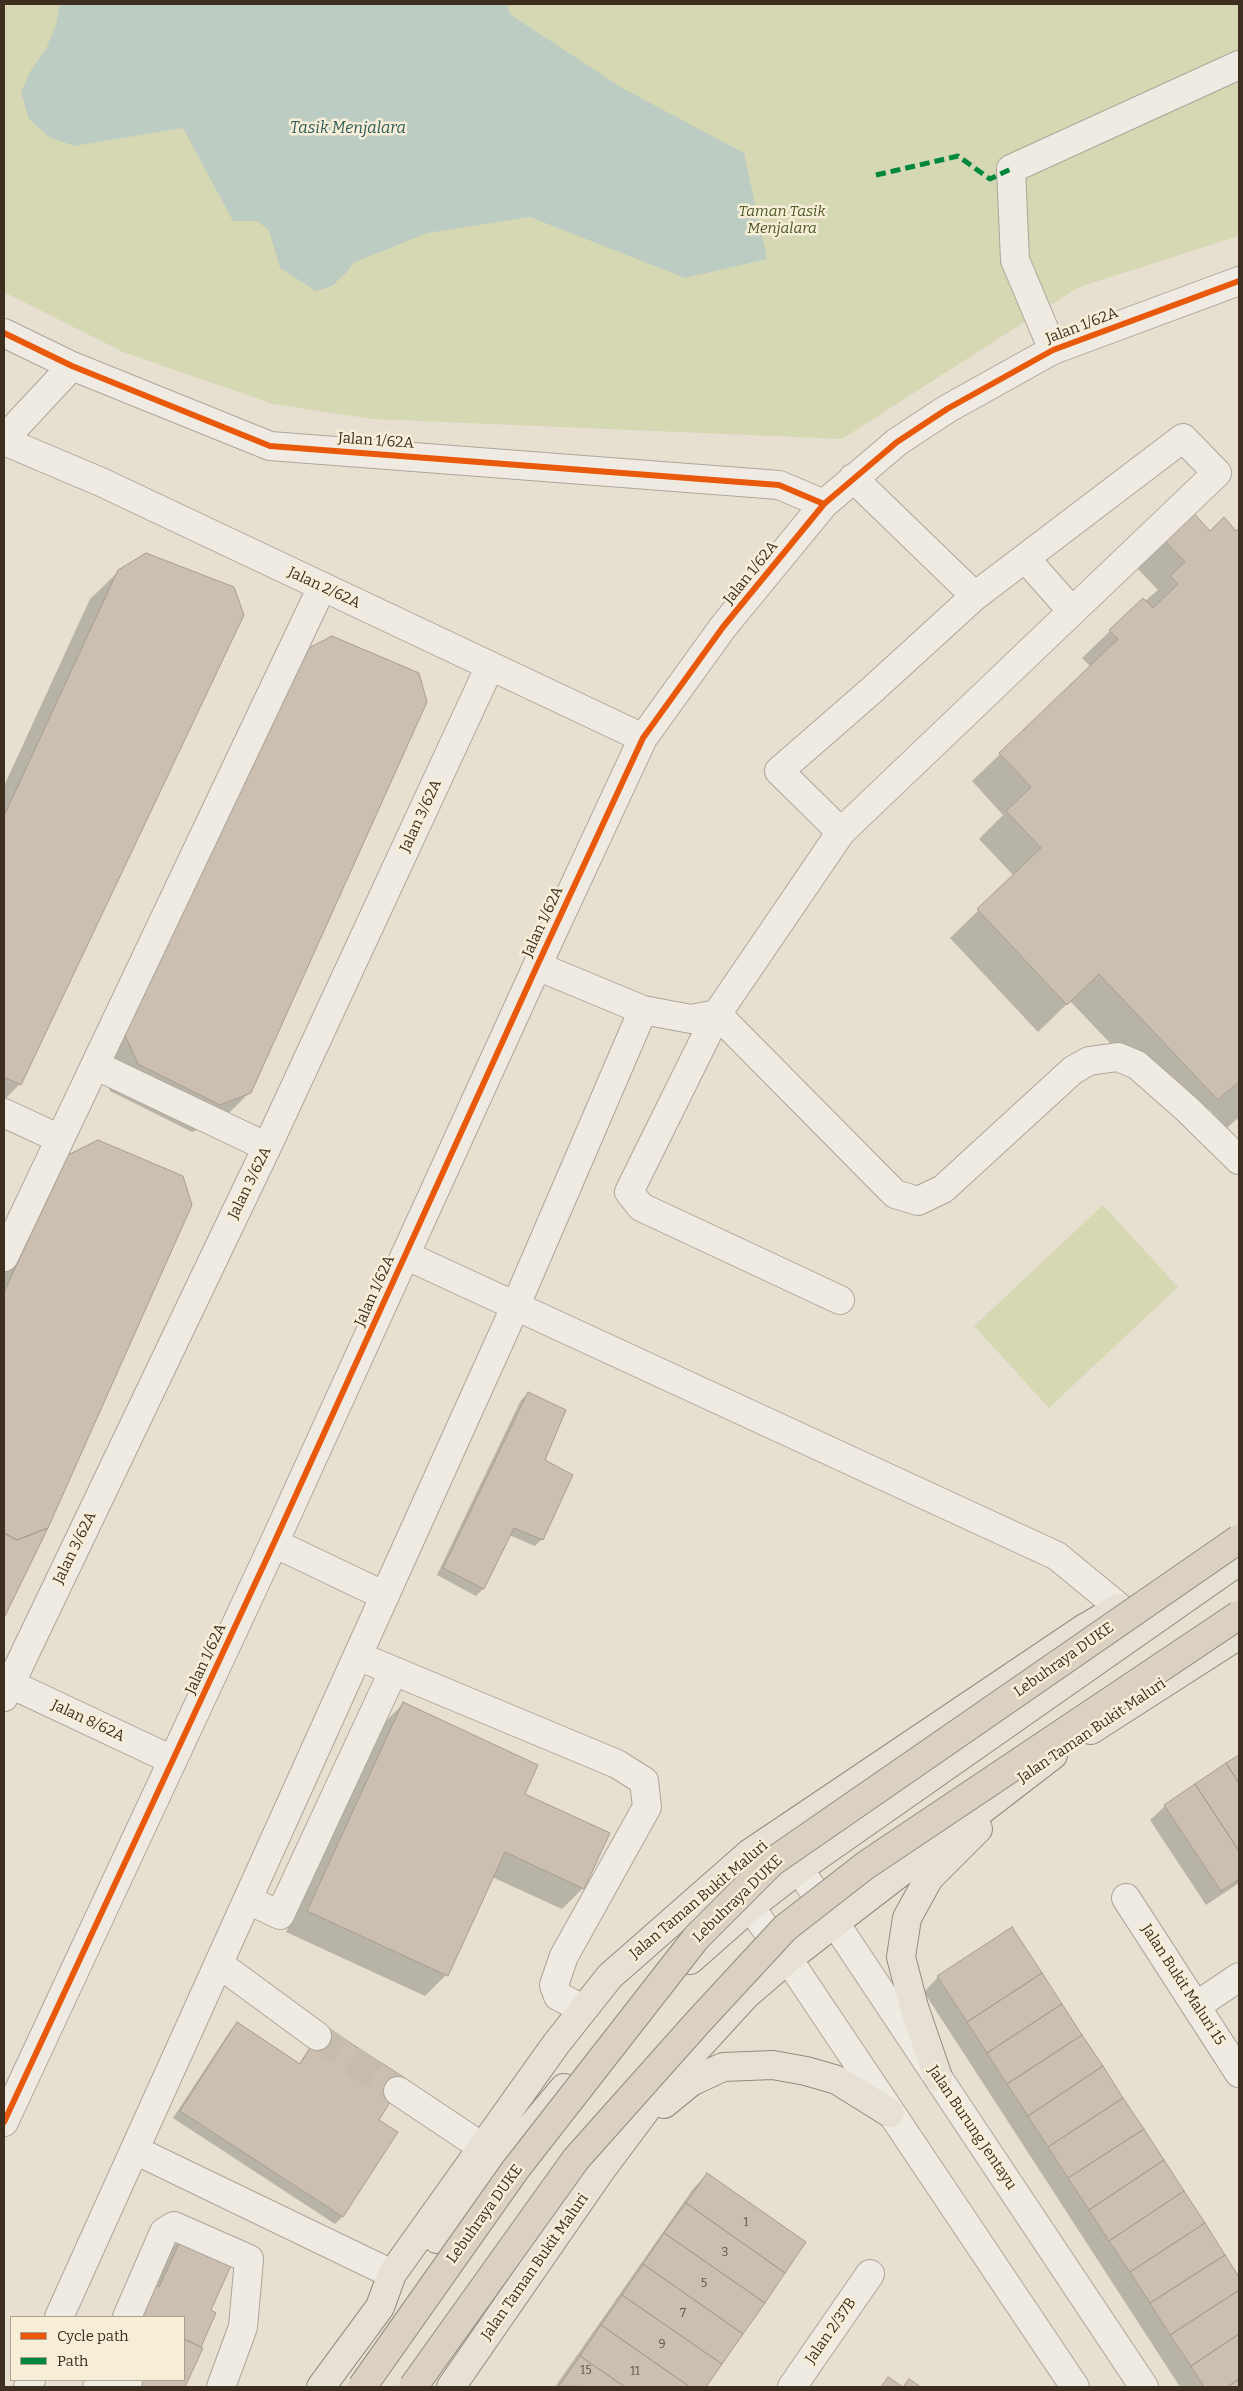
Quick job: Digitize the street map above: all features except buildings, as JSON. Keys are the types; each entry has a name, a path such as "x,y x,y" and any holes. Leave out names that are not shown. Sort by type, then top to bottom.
{"highway":[{"name":"Lebuhraya DUKE","path":"362,2387 515,2170 696,1938 772,1862 1239,1540"},
{"path":"413,2387 576,2159 785,1928 866,1865 1239,1615"}],"main road":[{"name":"Jalan Taman Bukit Maluri","path":"321,2387 380,2307 392,2274 482,2147 610,1976 750,1853 1084,1629 1239,1540"},
{"path":"380,2307 630,2008 703,1949 750,1906 799,1869 1239,1561"},
{"name":"Jalan Taman Bukit Maluri","path":"451,2387 601,2170 669,2079 745,1996 788,1959 1042,1761 1239,1634"},
{"path":"938,2077 914,2007 901,1957 907,1918 929,1878 1042,1761"},
{"path":"601,2170 666,2102 691,2082 723,2067 773,2065 806,2071 837,2080 890,2114"}],"street":[{"path":"1053,350 1015,260 1011,169 1239,65"},
{"name":"Jalan 1/62A","path":"4,2122 274,1543 643,738 723,627 824,504 897,442 947,409 1053,350 1239,281"},
{"name":"Jalan 1/62A","path":"4,333 72,366 270,446 779,484 824,504"},
{"path":"4,440 72,366"},
{"path":"840,832 779,771 872,690 975,596 1183,438 1217,473 840,832 717,1014 629,1192 641,1207 840,1300"},
{"name":"Jalan 2/62A","path":"4,440 101,482 643,738"},
{"path":"853,478 975,596"},
{"path":"1025,558 1072,611"},
{"path":"4,1257 322,587"},
{"name":"Jalan 3/62A","path":"6,1687 267,1147 490,666"},
{"path":"537,966 643,1010 691,1019 717,1014"},
{"path":"60,2316 516,1306 643,1010"},
{"path":"717,1014 895,1194 918,1201 943,1189 1073,1070 1089,1061 1118,1057 1137,1065 1187,1109 1239,1160"},
{"path":"95,1065 267,1147"},
{"path":"4,1113 60,1139"},
{"path":"405,1255 1057,1556 1120,1608"},
{"path":"274,1543 385,1596"},
{"path":"358,1656 617,1764 644,1782 647,1807 564,1956 554,1985 558,1996 584,2009"},
{"path":"248,1900 280,1915 393,1672"},
{"name":"Jalan 8/62A","path":"6,1687 172,1760"},
{"name":"Jalan Burung Jentayu","path":"799,1869 1144,2387"},
{"name":"Jalan Bukit Maluri 15","path":"1126,1898 1239,2073"},
{"path":"750,1906 788,1959 890,2114 1075,2387"},
{"path":"219,1964 317,2036"},
{"path":"1196,2006 1239,1977"},
{"path":"398,2091 482,2147"},
{"path":"135,2150 392,2274"},
{"path":"127,2316 164,2232 174,2226 249,2259 243,2326 221,2387"},
{"name":"Jalan 2/37B","path":"792,2387 870,2274"}],"green space":[{"name":"Taman Tasik Menjalara","path":"4,4 1239,4 1239,236 1079,287 842,439 373,419 273,404 123,352 4,292"},
{"path":"1103,1205 1178,1287 1049,1408 974,1326"}],"water":[{"name":"Tasik Menjalara","path":"60,4 506,4 511,15 622,88 744,153 767,259 685,278 530,217 427,233 353,263 347,272 332,286 316,291 280,268 269,230 257,221 233,221 183,128 74,146 49,137 29,119 21,92 30,72 46,49 56,25"}],"tunnel":[{"path":"317,2036 398,2091"}],"marked path":[{"path":"876,175 958,156 990,179 1011,169"}],"cycle path":[{"path":"4,2122 274,1543 643,738 723,627 824,504 897,442 947,409 1053,350 1239,281"},
{"path":"4,333 72,366 270,446 779,485 824,504"}]}
